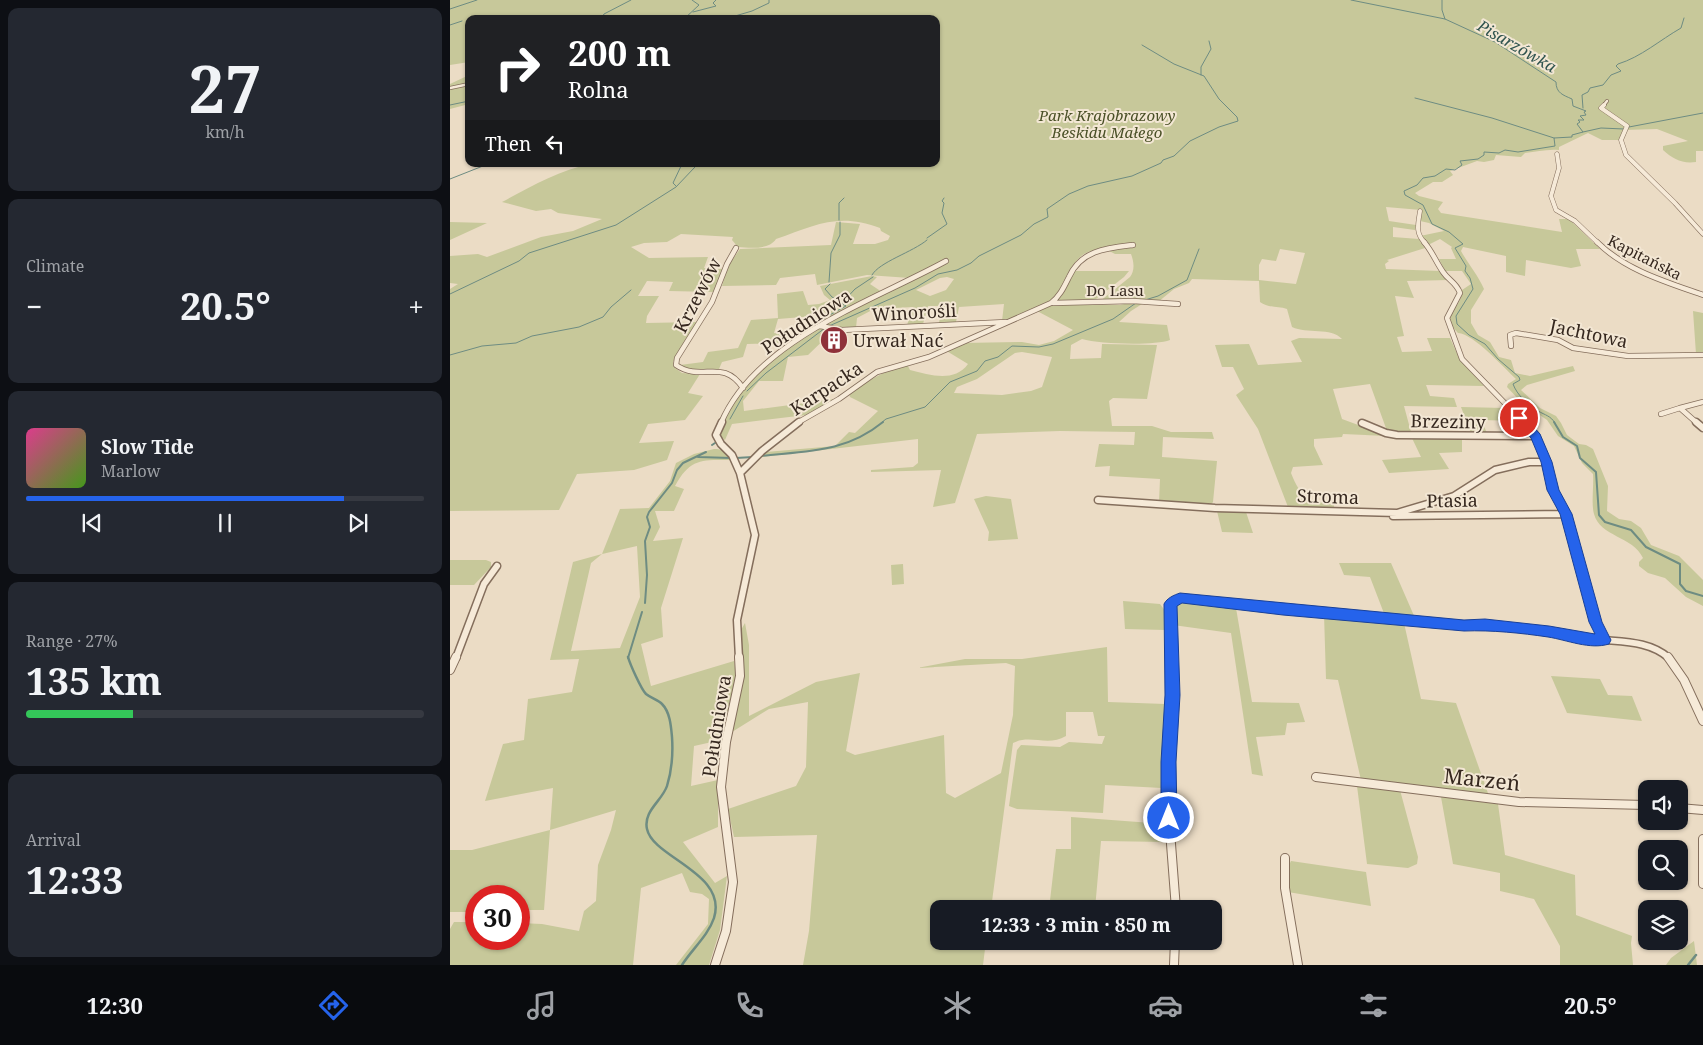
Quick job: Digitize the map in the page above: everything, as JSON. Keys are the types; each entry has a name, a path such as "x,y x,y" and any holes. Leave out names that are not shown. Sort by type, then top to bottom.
{"street":[{"path":"450,88 465,85"},
{"path":"1607,101 1601,108 1627,126 1621,140 1626,155 1675,203 1703,234"},
{"name":"Kapitańska","path":"1556,154 1559,168 1552,196 1556,210 1575,222 1610,255 1660,280 1703,295"},
{"path":"1420,211 1417,228 1418,236 1432,251 1444,274 1457,284 1460,293 1457,302 1448,312 1447,318 1462,359 1536,436 1546,462 1553,490 1566,514 1596,622 1604,640"},
{"path":"1051,303 1062,293 1078,261 1087,253 1111,247 1133,245"},
{"name":"Krzewów","path":"736,248 727,264 712,302 678,358 676,365 687,371 733,374 742,388"},
{"name":"Południowa","path":"715,965 726,931 733,882 721,788 726,742 740,676 737,620 755,534 740,473 732,455 721,444 716,435 719,422 742,388 762,367 820,326 946,262"},
{"name":"Do Lasu","path":"1051,303 1133,301 1178,304"},
{"name":"Karpacka","path":"740,473 762,451 796,423 839,399 877,372 929,357 1051,303"},
{"name":"Winorośli","path":"820,326 842,330 1011,322"},
{"name":"Jachtowa","path":"1511,346 1510,335 1516,333 1558,340 1573,348 1628,356 1703,355"},
{"path":"1661,414 1703,402"},
{"path":"1680,408 1703,428"},
{"name":"Brzeziny","path":"1362,424 1396,435 1536,436"},
{"name":"Stroma","path":"1098,500 1215,508 1397,513 1454,496 1495,470 1529,462 1546,462"},
{"name":"Ptasia","path":"1338,515 1566,514"},
{"path":"450,670 472,620 482,585 488,574 497,566"},
{"path":"1175,900 1169,818 1172,695 1170,604 1180,598 1283,609 1464,625 1485,625 1549,632 1584,639 1641,644 1665,654 1678,668 1703,721"},
{"name":"Marzeń","path":"1316,777 1519,802 1638,805"},
{"path":"1688,809 1703,810"},
{"path":"1703,840 1703,884"},
{"path":"1285,858 1285,888 1298,965"},
{"path":"1174,950 1174,965"}],"green space":[{"name":"Park Krajobrazowy Beskidu Małego","path":"450,0 1703,0 1703,151 1696,151 1696,162 1682,161 1663,150 1663,146 1688,141 1657,129 1624,130 1619,140 1602,140 1588,133 1559,147 1559,150 1525,153 1521,157 1496,155 1494,160 1477,161 1450,171 1453,175 1442,182 1433,182 1415,193 1419,196 1443,202 1438,209 1441,213 1562,232 1559,219 1569,219 1600,249 1576,249 1581,266 1571,268 1526,260 1525,276 1506,272 1506,256 1463,247 1461,251 1484,289 1471,310 1471,323 1478,335 1490,342 1499,357 1511,360 1515,373 1530,376 1573,366 1575,371 1527,385 1521,390 1540,408 1556,416 1567,435 1579,444 1593,449 1608,486 1607,511 1619,519 1631,521 1641,528 1651,545 1679,556 1703,580 1703,606 1686,597 1665,578 1648,573 1639,566 1639,562 1643,558 1638,551 1597,522 1593,510 1593,474 1582,463 1574,446 1558,436 1547,420 1521,402 1507,387 1508,384 1516,379 1497,360 1472,339 1458,333 1452,326 1450,316 1459,303 1462,290 1471,284 1462,271 1445,271 1439,259 1456,259 1452,247 1440,239 1428,245 1420,236 1444,231 1429,223 1420,221 1421,210 1386,207 1389,221 1416,225 1415,230 1393,227 1393,237 1419,239 1425,248 1387,260 1389,261 1385,264 1386,269 1440,271 1449,280 1407,281 1414,298 1395,296 1404,336 1397,337 1402,352 1432,351 1427,338 1450,338 1460,360 1484,386 1426,385 1430,396 1454,398 1457,407 1404,406 1411,432 1387,431 1370,384 1333,389 1342,419 1388,436 1343,434 1342,437 1314,439 1314,446 1323,465 1293,467 1291,473 1302,493 1306,497 1334,504 1334,509 1288,507 1258,429 1236,395 1244,389 1233,367 1222,367 1215,345 1249,344 1258,365 1302,362 1291,341 1299,338 1342,339 1332,333 1292,327 1287,309 1260,302 1259,281 1192,279 1189,283 1174,289 1158,302 1099,302 1130,277 1134,266 1131,254 1115,254 1106,250 1097,250 1088,252 1075,263 1058,294 1052,300 1035,310 1014,318 1002,321 1004,304 959,307 956,322 939,323 942,306 928,306 923,324 907,325 913,307 874,309 857,318 856,328 824,325 910,278 867,275 817,285 815,274 780,278 776,285 722,286 728,266 740,249 831,245 836,222 860,224 853,244 875,244 888,240 890,236 881,231 880,228 865,223 839,221 827,222 803,229 776,239 773,243 759,248 738,247 732,240 733,237 681,234 667,242 644,243 631,247 649,258 708,257 704,268 723,269 714,292 669,291 673,282 647,281 638,296 659,296 647,316 646,323 699,322 673,362 675,368 682,373 700,374 688,393 703,396 685,420 648,424 639,443 674,441 667,460 634,470 577,474 559,510 450,511 450,289 458,284 450,283 450,256 478,254 487,257 541,237 573,231 602,219 558,213 551,209 536,211 502,202 556,175 579,167 940,167 940,15 465,15 465,63 450,65","holes":["1280,249 1305,253 1296,284 1259,280 1259,265 1262,259 1276,261","940,278 954,279 946,290 930,296 916,290"]},
{"path":"465,77 465,105 450,109 450,84"},
{"path":"450,222 487,223 450,240"},
{"path":"1073,271 1129,271 1092,302 1059,301"},
{"path":"872,276 877,277 870,284 882,292 791,343 815,324 815,316 778,319 774,333 793,336 784,343 747,344 743,357 722,362 719,369 689,370 680,365 703,362 708,352 738,348 751,320 778,318 777,294 803,291 808,305 819,304 830,300 824,295 820,286"},
{"path":"1133,302 1142,304 1119,322 1167,325 1170,340 1126,344 1082,339 1071,345 1070,359 1101,358 1102,344 1157,345 1147,399 1113,398 1109,401 1112,426 1152,426 1171,432 1212,432 1214,439 1163,437 1162,457 1217,461 1213,502 1209,507 1159,503 1160,479 1109,476 1110,466 1095,467 1099,444 1134,445 1135,432 1060,431 977,434 955,503 933,507 941,470 871,472 871,470 913,467 918,463 918,439 761,457 766,452 835,446 849,432 855,433 878,411 850,397 849,394 890,370 907,364 910,370 926,374 949,376 956,374 968,364 945,350 962,343 1022,342 1039,345 1054,341 1073,330 1037,311 1053,304 1120,305","holes":["1022,352 1052,357 1042,387 1031,391 1002,395 954,393 957,387 977,379 1015,353"]},
{"path":"1693,311 1703,313 1703,354 1696,354"},
{"path":"820,327 833,331 808,355 788,357 783,381 759,381 743,401 744,411 835,399 806,415 732,424 725,440 719,435 735,401 759,372 789,348"},
{"path":"1461,407 1505,408 1520,421 1481,420 1487,433 1471,433"},
{"path":"1411,436 1462,437 1462,452 1439,453 1449,469 1389,473 1382,460 1421,457"},
{"path":"714,449 722,450 728,454 731,460 704,461 692,465 686,470 675,486 684,489 674,511 655,511 660,527 653,541 683,538 661,608 663,637 641,644 651,686 734,661 736,675 721,740 694,746 691,786 718,780 718,827 683,842 715,883 727,876 720,930 709,965 676,965 708,924 709,899 702,894 690,892 682,873 641,888 633,965 450,965 450,929 454,922 465,922 465,950 530,950 530,923 579,931 584,911 596,901 598,865 616,810 550,830 553,788 485,801 503,744 524,740 528,699 572,692 579,659 550,660 573,562 602,554 620,509 649,508 670,481 676,463 694,454","holes":["637,546 640,597 620,648 571,651 591,563 602,554"]},
{"path":"986,496 1011,499 1018,539 988,541 989,532 974,499"},
{"path":"1217,511 1246,512 1253,533 1222,532"},
{"path":"450,560 486,560 491,562 491,567 474,585 450,585"},
{"path":"1339,563 1391,563 1415,618 1385,616 1370,577 1344,575"},
{"path":"903,564 904,584 892,585 891,565"},
{"path":"1123,601 1160,604 1166,612 1165,630 1125,629"},
{"path":"1182,601 1236,608 1252,702 1299,703 1305,722 1287,723 1285,735 1256,737 1263,776 1252,774 1231,633 1173,625 1172,607"},
{"path":"1324,614 1404,623 1421,699 1456,703 1489,796 1361,780 1338,680 1326,679"},
{"path":"745,623 749,645 749,716 816,682 860,673 846,751 855,755 944,735 946,793 955,798 1001,773 1013,715 1015,666 1006,663 917,668 965,659 1022,659 1107,647 1108,702 1166,704 1162,788 1105,785 1103,813 1017,809 1009,806 1017,750 1021,745 1060,747 1069,742 1102,744 1105,736 1098,736 1093,712 1066,712 1066,736 1046,741 1026,740 1013,743 992,900 930,900 930,950 985,950 983,965 803,965 809,931 817,835 734,837 728,809 796,786 806,767 808,702 769,709 732,732 743,675 741,630"},
{"path":"1551,676 1600,679 1608,695 1632,696 1642,721 1567,713"},
{"path":"1357,786 1400,790 1418,857 1417,864 1408,868 1367,864"},
{"path":"1441,797 1498,804 1505,855 1575,875 1576,915 1632,936 1633,965 1560,965 1560,946 1534,899 1500,891 1500,873 1453,864"},
{"path":"1071,817 1165,824 1166,842 1101,841 1096,900 1050,900 1056,849 1071,849"},
{"path":"550,830 544,910 530,910 530,885 465,885 465,912 450,912 450,850 472,850"},
{"path":"1291,861 1366,872 1371,906 1288,892 1288,867"},
{"path":"1694,941 1697,965 1666,965 1671,958 1682,950 1688,950 1688,945"}],"waterway":[{"path":"450,9 477,0"},
{"path":"603,15 631,0"},
{"path":"688,15 699,5 692,0"},
{"path":"693,12 716,6 713,3 716,0"},
{"path":"738,15 769,3 769,0"},
{"name":"Pisarzówka","path":"1351,0 1445,19"},
{"path":"1442,0 1442,10 1445,19"},
{"path":"1583,108 1582,95 1588,92 1590,88 1603,85 1611,75 1621,71 1616,66 1618,64 1643,53 1681,28 1684,18"},
{"name":"Pisarzówka","path":"1445,19 1495,42 1556,82 1559,91 1572,99 1573,106 1586,111 1584,112 1586,115 1580,116 1584,120 1578,120 1580,122 1577,124 1583,132"},
{"path":"450,25 462,21"},
{"path":"1201,75 1201,67 1211,49 1209,41"},
{"path":"1142,45 1174,64 1201,75"},
{"path":"829,326 915,288 938,274 957,270 971,263 979,256 1021,235 1034,224 1048,217 1047,209 1069,194 1088,186 1132,176 1174,156 1190,141 1219,127 1238,121 1237,117 1219,99 1204,76 1201,75"},
{"path":"1415,98 1492,118 1554,138"},
{"path":"450,105 465,102"},
{"path":"1629,127 1703,113"},
{"path":"1583,132 1601,128 1624,129"},
{"name":"Pisarzówka","path":"1554,138 1572,137 1572,135 1583,132"},
{"name":"Pisarzówka","path":"1554,138 1555,146 1518,152 1505,150 1499,153 1484,152 1484,155 1478,159 1460,161 1462,165 1455,170 1446,169 1435,176 1423,178 1417,185 1404,191 1405,195 1423,205 1432,224 1449,232 1463,244 1455,248 1466,266 1465,271 1470,278 1473,289 1456,316 1457,324 1469,335 1485,344 1498,359 1519,377 1520,380 1513,384 1520,396 1530,406 1550,417 1554,422"},
{"path":"450,179 480,167"},
{"path":"676,186 673,183 681,167"},
{"path":"450,294 519,261 529,253 616,225 676,187 695,167"},
{"path":"839,220 839,203 844,198"},
{"path":"927,238 947,224 942,213 944,203 942,201 944,198"},
{"path":"829,282 831,253 840,235 840,222"},
{"path":"872,275 889,261 927,240"},
{"path":"1145,300 1158,296 1187,280 1199,249"},
{"path":"842,303 855,289 873,277"},
{"path":"819,324 826,317 846,306 832,297 825,289 830,284"},
{"path":"450,355 482,346 516,343 532,336 579,327 603,317 611,307 631,290"},
{"path":"881,423 886,419 925,407 950,382 977,371 985,361 998,357 1012,346 1039,347 1053,344 1113,319 1136,303"},
{"path":"747,391 766,373 825,328"},
{"path":"730,419 743,396"},
{"path":"760,456 825,449 840,445 869,432 883,422"},
{"name":"Pisarzówka","path":"1554,422 1563,437 1577,446 1580,458 1596,472 1599,515 1605,522 1631,530 1646,547 1680,564 1680,584 1686,591 1703,596"},
{"path":"645,603 647,575 645,541 650,527 647,517 649,512 672,483 677,470 683,463 706,452"},
{"path":"698,457 731,458"},
{"path":"736,458 753,457"},
{"path":"628,657 642,612"},
{"path":"628,657 646,694 665,707 671,728 672,755 669,780 665,791 650,811 647,829 652,839 662,849 701,878 710,889 715,902 714,918 711,925 682,965"},
{"name":"Pisarzówka","path":"1688,965 1696,955"}],"place":[{"name":"Urwał Nać","path":"834,340"}],"route":[{"path":"1169,818 1172,695 1170,604 1180,598 1283,609 1464,625 1485,625 1549,632 1584,639 1604,640 1596,622 1566,514 1553,490 1542,449 1536,436 1519,418"}]}
